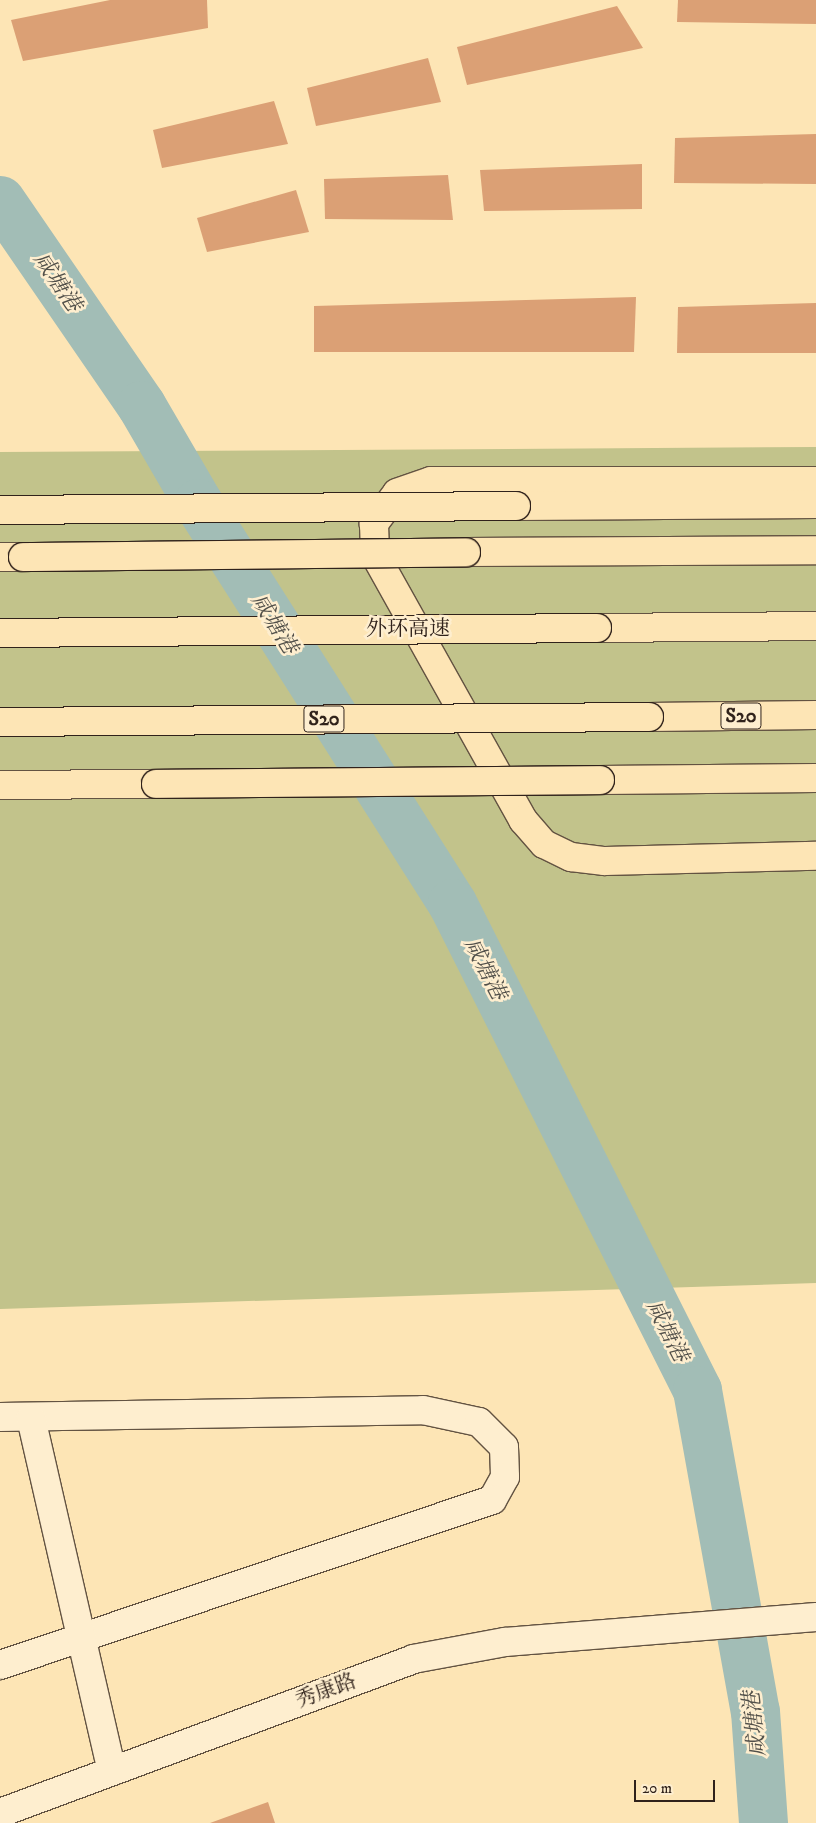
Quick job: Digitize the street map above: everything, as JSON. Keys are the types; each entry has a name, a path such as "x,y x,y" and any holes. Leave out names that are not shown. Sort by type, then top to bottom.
{"highway":[{"path":"816,481 431,480 397,493 374,524 375,556 523,820 544,844 571,857 605,861 816,856"},
{"path":"0,510 816,504"},
{"path":"11,557 816,550"},
{"name":"外环高速","path":"0,632 816,626"},
{"name":"S20","path":"0,722 816,715"},
{"path":"758,778 816,795"},
{"path":"0,785 816,778"}],"street":[{"path":"0,1417 31,1418 423,1410 479,1422 504,1447 504,1477 492,1500 81,1641 0,1665"},
{"path":"31,1418 112,1771"},
{"name":"秀康路","path":"0,1812 413,1659 505,1642 666,1632 816,1617"}],"green space":[{"path":"816,447 816,1283 0,1309 0,452"}],"building":[{"path":"110,0 207,0 208,28 23,61 11,20"},
{"path":"678,0 816,0 816,24 677,22"},
{"path":"617,6 643,48 467,85 457,47"},
{"path":"428,58 441,102 316,126 307,88"},
{"path":"274,101 288,144 162,168 153,130"},
{"path":"816,134 816,184 674,183 675,138"},
{"path":"642,164 642,209 484,211 480,170"},
{"path":"448,175 453,220 325,219 324,179"},
{"path":"296,190 309,232 207,252 197,218"},
{"path":"636,297 634,352 314,352 314,306"},
{"path":"816,303 816,353 677,353 678,307"},
{"path":"268,1802 275,1823 210,1823"}],"waterway":[{"name":"咸塘港","path":"0,200 141,405 198,503 452,903 697,1390 755,1711 763,1823"}]}
